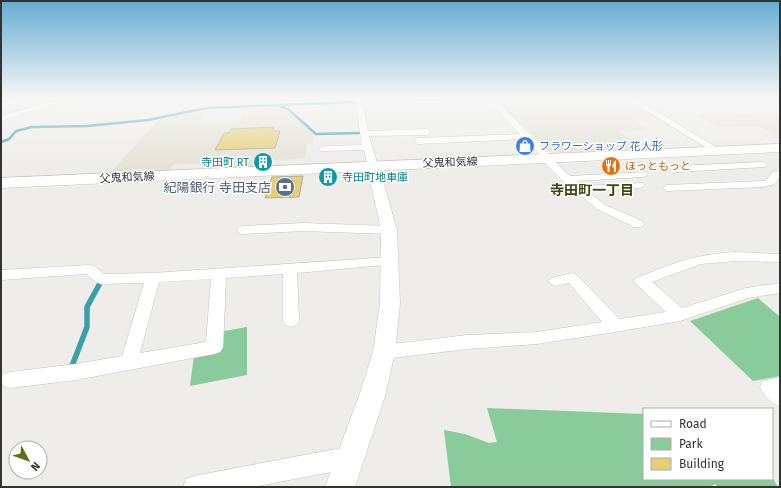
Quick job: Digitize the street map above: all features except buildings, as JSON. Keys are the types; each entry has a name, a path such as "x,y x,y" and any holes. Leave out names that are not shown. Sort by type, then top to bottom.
{"main road":[{"name":"父鬼和気線","path":"1,183 370,156 548,158 780,148"}],"street":[{"path":"340,487 372,396 384,352 390,303 389,230 362,121"},
{"path":"512,121 548,158 547,160 567,179 612,216 638,224"},
{"path":"668,121 718,151"},
{"path":"364,134 428,132"},
{"path":"418,141 471,141 526,136"},
{"path":"324,149 370,156"},
{"path":"667,188 764,184 770,182 778,176 739,150"},
{"path":"712,186 682,169 762,165"},
{"path":"567,179 642,174"},
{"path":"579,189 639,185"},
{"path":"243,230 303,227 389,230"},
{"path":"680,314 641,281 690,262 712,258 738,256 780,258"},
{"path":"1,275 89,269 101,280 219,274 390,261"},
{"path":"290,269 292,321"},
{"path":"10,380 76,372 214,346 219,274"},
{"path":"129,362 153,278"},
{"path":"556,281 572,278 615,326"},
{"path":"384,352 467,342 537,338 615,326 680,314 746,293 780,288"},
{"path":"780,385 769,387 780,398"},
{"path":"194,487 336,460 348,462"}],"shaded area":[{"path":"157,121 298,121 314,134 313,143 307,144 305,158 260,161 258,168 202,170 205,163 174,164 169,171 110,173"},
{"path":"518,121 635,121 648,130 620,132 645,149 554,153 549,151"},
{"path":"708,121 780,121 780,136 758,126 720,127"}],"green space":[{"path":"758,298 780,317 780,376 753,381 690,321"},
{"path":"247,327 247,375 190,386 194,355 222,350 224,331"},
{"path":"487,408 643,414 643,480 773,480 773,479 778,487 718,487 715,484 710,487 451,487 444,430 465,434 489,443 497,442"}],"waterway":[{"path":"1,142 9,139 16,131 32,127 87,126 140,121"},
{"path":"301,121 316,134 359,133"},
{"path":"72,366 87,327 87,307 99,285"}],"place":[{"name":"フラワーショップ 花人形","path":"525,146"},
{"name":"寺田町 RT","path":"263,162"},
{"name":"ほっともっと","path":"611,166"},
{"name":"寺田町地車庫","path":"328,177"},
{"name":"紀陽銀行 寺田支店","path":"285,187"}],"district":[{"name":"寺田町一丁目","path":"592,190"}]}
